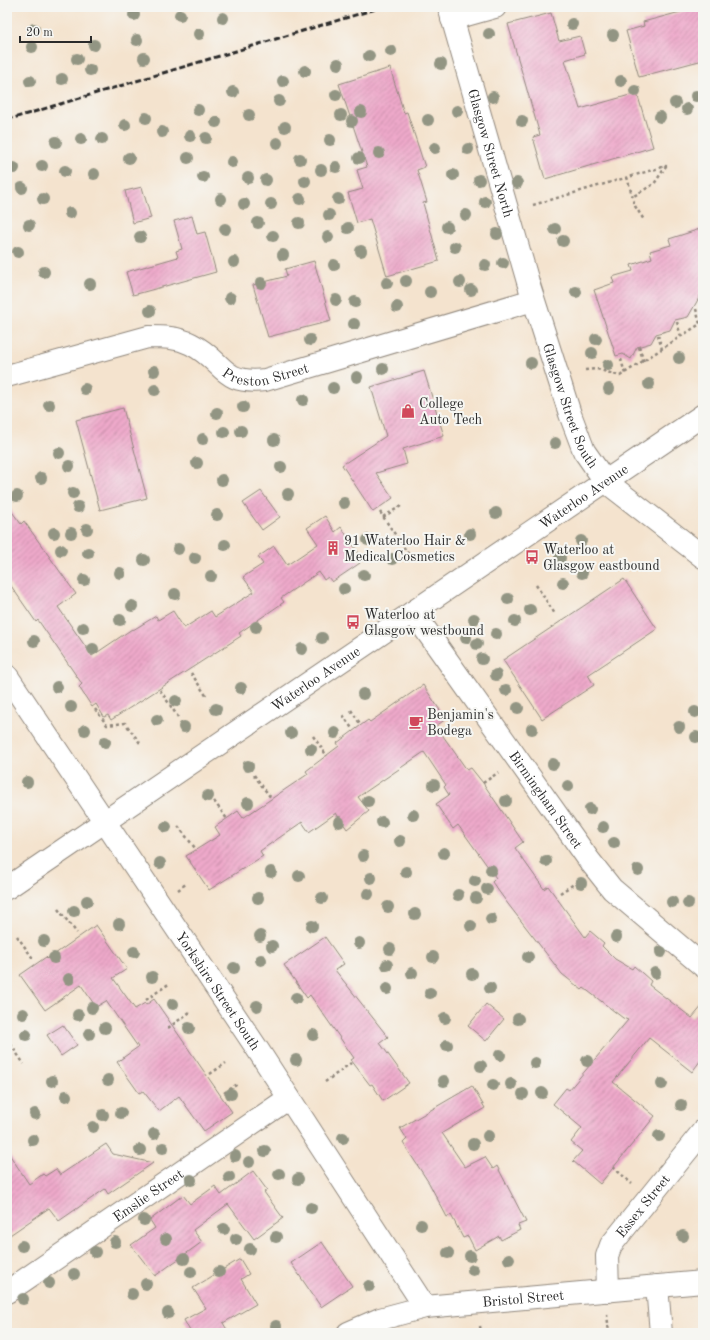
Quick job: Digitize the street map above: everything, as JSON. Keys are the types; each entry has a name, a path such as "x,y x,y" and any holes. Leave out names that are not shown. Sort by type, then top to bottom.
{"street":[{"path":"450,13 494,7"},
{"name":"Glasgow Street North","path":"450,13 533,300"},
{"name":"Preston Street","path":"7,376 148,337 168,337 191,344 206,354 232,377 248,382 265,380 533,300"},
{"name":"Glasgow Street South","path":"533,300 570,414 584,451 605,481 703,557"},
{"name":"Waterloo Avenue","path":"7,888 703,415"},
{"name":"Birmingham Street","path":"413,612 589,860 612,889 703,966"},
{"name":"Yorkshire Street South","path":"7,676 289,1098 425,1307"},
{"name":"Emslie Street","path":"7,1292 289,1098"},
{"name":"Essex Street","path":"607,1300 607,1256 611,1245 703,1131"},
{"name":"Bristol Street","path":"348,1333 380,1319 425,1307 607,1300 657,1286 703,1282"},
{"path":"657,1286 661,1333"}],"path":[{"path":"533,205 666,166 654,184 632,197"},
{"path":"627,177 635,206 644,220"},
{"path":"585,370 603,370 617,376 625,374 702,323 696,309"},
{"path":"677,322 681,337"},
{"path":"658,335 662,350"},
{"path":"639,347 644,362"},
{"path":"621,359 625,374"},
{"path":"383,517 400,506"},
{"path":"380,512 411,558"},
{"path":"536,585 555,614"},
{"path":"191,673 207,697"},
{"path":"160,690 178,717"},
{"path":"95,709 107,725 125,723 140,743"},
{"path":"351,710 361,725"},
{"path":"343,715 353,730"},
{"path":"313,736 326,756"},
{"path":"483,783 499,772"},
{"path":"254,775 271,798"},
{"path":"214,801 227,819"},
{"path":"178,826 195,848"},
{"path":"560,893 577,882"},
{"path":"58,909 77,933"},
{"path":"17,936 34,960"},
{"path":"146,1000 170,983"},
{"path":"168,1028 190,1012"},
{"path":"7,1038 24,1064"},
{"path":"325,1082 351,1063"},
{"path":"210,1074 226,1064"},
{"path":"224,1093 239,1083"},
{"path":"613,1167 633,1184"},
{"path":"607,1300 609,1333"}],"building":[{"path":"703,7 703,60 639,77 626,31 644,26 643,22"},
{"path":"551,13 559,41 580,36 585,54 565,60 580,109 637,93 653,147 545,179 533,137 540,135 508,24"},
{"path":"390,68 404,113 407,112 425,167 417,170 427,202 423,203 439,261 387,276 370,219 357,223 348,193 363,189 357,170 367,167 339,84"},
{"path":"142,187 151,218 133,223 125,191"},
{"path":"192,216 197,234 205,232 216,272 133,295 126,272 178,257 176,251 182,249 174,221"},
{"path":"703,228 703,291 688,317 675,320 670,330 656,334 651,343 637,347 631,359 623,354 616,356 594,290 614,283 612,277 633,271 631,265 652,258 650,251 671,245 669,239"},
{"path":"314,261 331,321 268,337 253,285 287,276 285,269"},
{"name":"College Auto Tech","path":"424,371 444,436 403,449 407,464 376,473 393,498 373,512 342,465 386,436 371,387"},
{"path":"123,408 147,498 100,510 76,420"},
{"path":"261,491 280,517 262,530 243,503"},
{"path":"7,505 21,524 24,521 76,594 58,607 92,656 132,629 133,630 156,616 158,620 173,611 184,628 211,611 215,617 254,592 243,577 263,564 258,557 274,546 287,565 318,544 307,528 325,516 335,532 341,527 360,555 356,557 360,563 332,582 328,577 324,580 319,572 281,598 284,602 239,633 241,636 111,720 108,715 104,717 96,704 92,707 79,687 82,684 38,620 36,622 7,580"},
{"path":"624,579 657,629 588,675 594,685 542,719 503,660"},
{"path":"423,685 446,719 436,726 467,770 471,768 483,783 523,842 515,848 544,889 548,886 585,937 590,931 604,943 602,946 615,959 632,969 634,966 651,981 649,985 692,1018 703,1005 703,1057 692,1072 649,1038 613,1082 655,1116 600,1184 573,1161 582,1151 571,1142 582,1128 553,1104 566,1088 569,1090 628,1020 623,1018 584,988 582,990 562,974 508,904 492,882 496,878 458,825 453,829 436,804 449,795 444,787 446,785 424,752 358,797 369,811 347,829 336,813 309,832 302,822 260,851 263,856 209,890 186,856 220,835 215,827 238,811 243,818 308,774 306,771 339,746 337,743 368,720 370,722"},
{"path":"96,925 127,969 113,978 135,1009 145,1003 146,1005 154,999 232,1112 204,1131 179,1096 159,1111 143,1091 139,1093 117,1062 138,1047 106,1001 96,1007 81,985 45,1010 20,975 46,957 48,959"},
{"path":"325,937 344,964 335,970 388,1037 380,1043 409,1083 383,1101 372,1084 370,1085 351,1060 354,1058 310,995 307,998 284,965"},
{"path":"486,1004 504,1019 486,1041 468,1026"},
{"path":"63,1025 77,1045 61,1056 47,1035"},
{"path":"472,1086 485,1108 442,1133 465,1167 485,1157 493,1169 497,1166 526,1222 518,1225 520,1230 501,1240 499,1236 475,1250 468,1236 463,1238 451,1215 447,1217 429,1183 403,1143 407,1139 400,1128"},
{"path":"106,1144 113,1154 153,1163 108,1194 105,1189 59,1221 49,1208 7,1237 7,1151 29,1184 43,1174 45,1176 56,1169 60,1175"},
{"path":"253,1171 267,1190 264,1192 283,1218 254,1239 228,1204 193,1230 202,1242 155,1276 131,1245 155,1228 150,1220 183,1195 190,1204 215,1186 221,1195"},
{"path":"322,1242 352,1286 321,1307 291,1263"},
{"path":"240,1259 249,1274 241,1279 256,1304 223,1323 229,1333 191,1333 184,1320 206,1308 193,1288"}],"railway":[{"path":"7,120 382,7"}],"place":[{"name":"College Auto Tech","path":"408,411"},
{"name":"91 Waterloo Hair & Medical Cosmetics","path":"333,548"},
{"name":"Waterloo at Glasgow eastbound","path":"532,557"},
{"name":"Waterloo at Glasgow westbound","path":"353,622"},
{"name":"Benjamin's Bodega","path":"416,722"}]}
